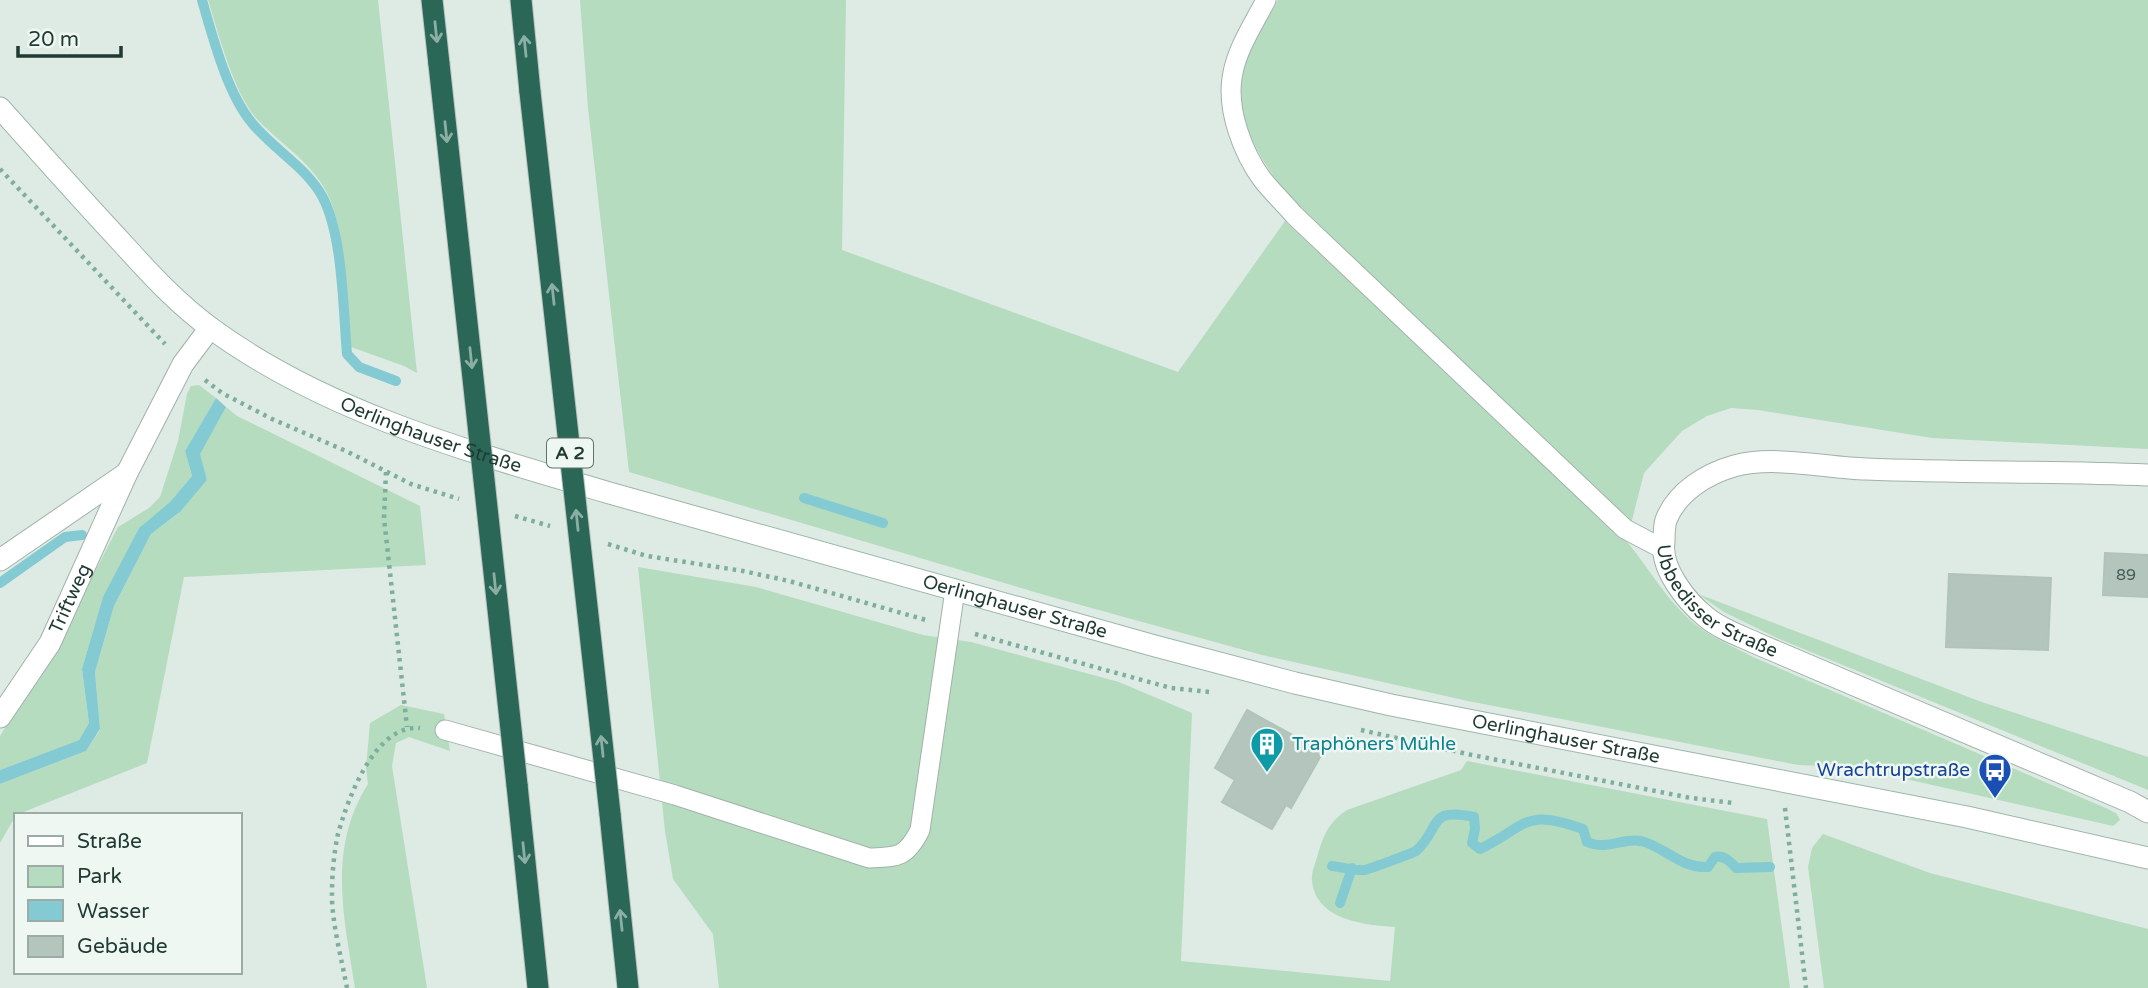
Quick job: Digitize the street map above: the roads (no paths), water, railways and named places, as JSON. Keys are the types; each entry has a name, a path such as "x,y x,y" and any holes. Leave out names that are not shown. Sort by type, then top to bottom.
{"highway":[{"path":"432,0 538,988"},
{"name":"A 2","path":"521,0 628,988"}],"main road":[{"name":"Oerlinghauser Straße","path":"0,108 160,284 210,328 247,353 329,398 416,430 533,470 1295,683 1379,702 1953,815 2148,858"},
{"name":"Triftweg","path":"0,717 50,643 127,473 183,364 210,328"},
{"name":"Ubbedisser Straße","path":"2148,475 1954,473 1771,462 1735,466 1703,478 1679,498 1666,521 1662,550 1673,581 1706,618 1758,644 2148,812"},
{"name":"Triftweg","path":"0,560 127,473"}],"lane":[{"path":"1266,0 1241,44 1231,79 1233,113 1245,147 1262,178 1294,215 1625,530 1662,550"},
{"path":"445,730 675,795 869,858 897,857 912,846 920,830 955,590"}],"water":[{"path":"216,398 226,407 200,454 207,480 180,512 151,534 114,606 95,672 100,729 86,751 0,784 0,770 79,740 89,723 82,669 103,597 139,528 170,502 192,476 185,451"}],"waterway":[{"path":"202,0 222,64 243,111 260,132 307,176 322,196 329,212 341,272 347,354 359,367 396,381"},
{"path":"804,498 883,523"},
{"path":"0,583 65,537 82,535"},
{"path":"1332,866 1365,870 1416,851 1441,817 1459,815 1474,817 1472,843 1480,849 1527,822 1548,820 1583,829 1587,842 1609,845 1641,841 1699,867 1708,867 1715,857 1727,859 1736,868 1770,867"},
{"path":"1340,903 1352,868"}],"place":[{"name":"Traphöners Mühle","path":"1267,774"},
{"name":"Wrachtrupstraße","path":"1995,800"}]}
